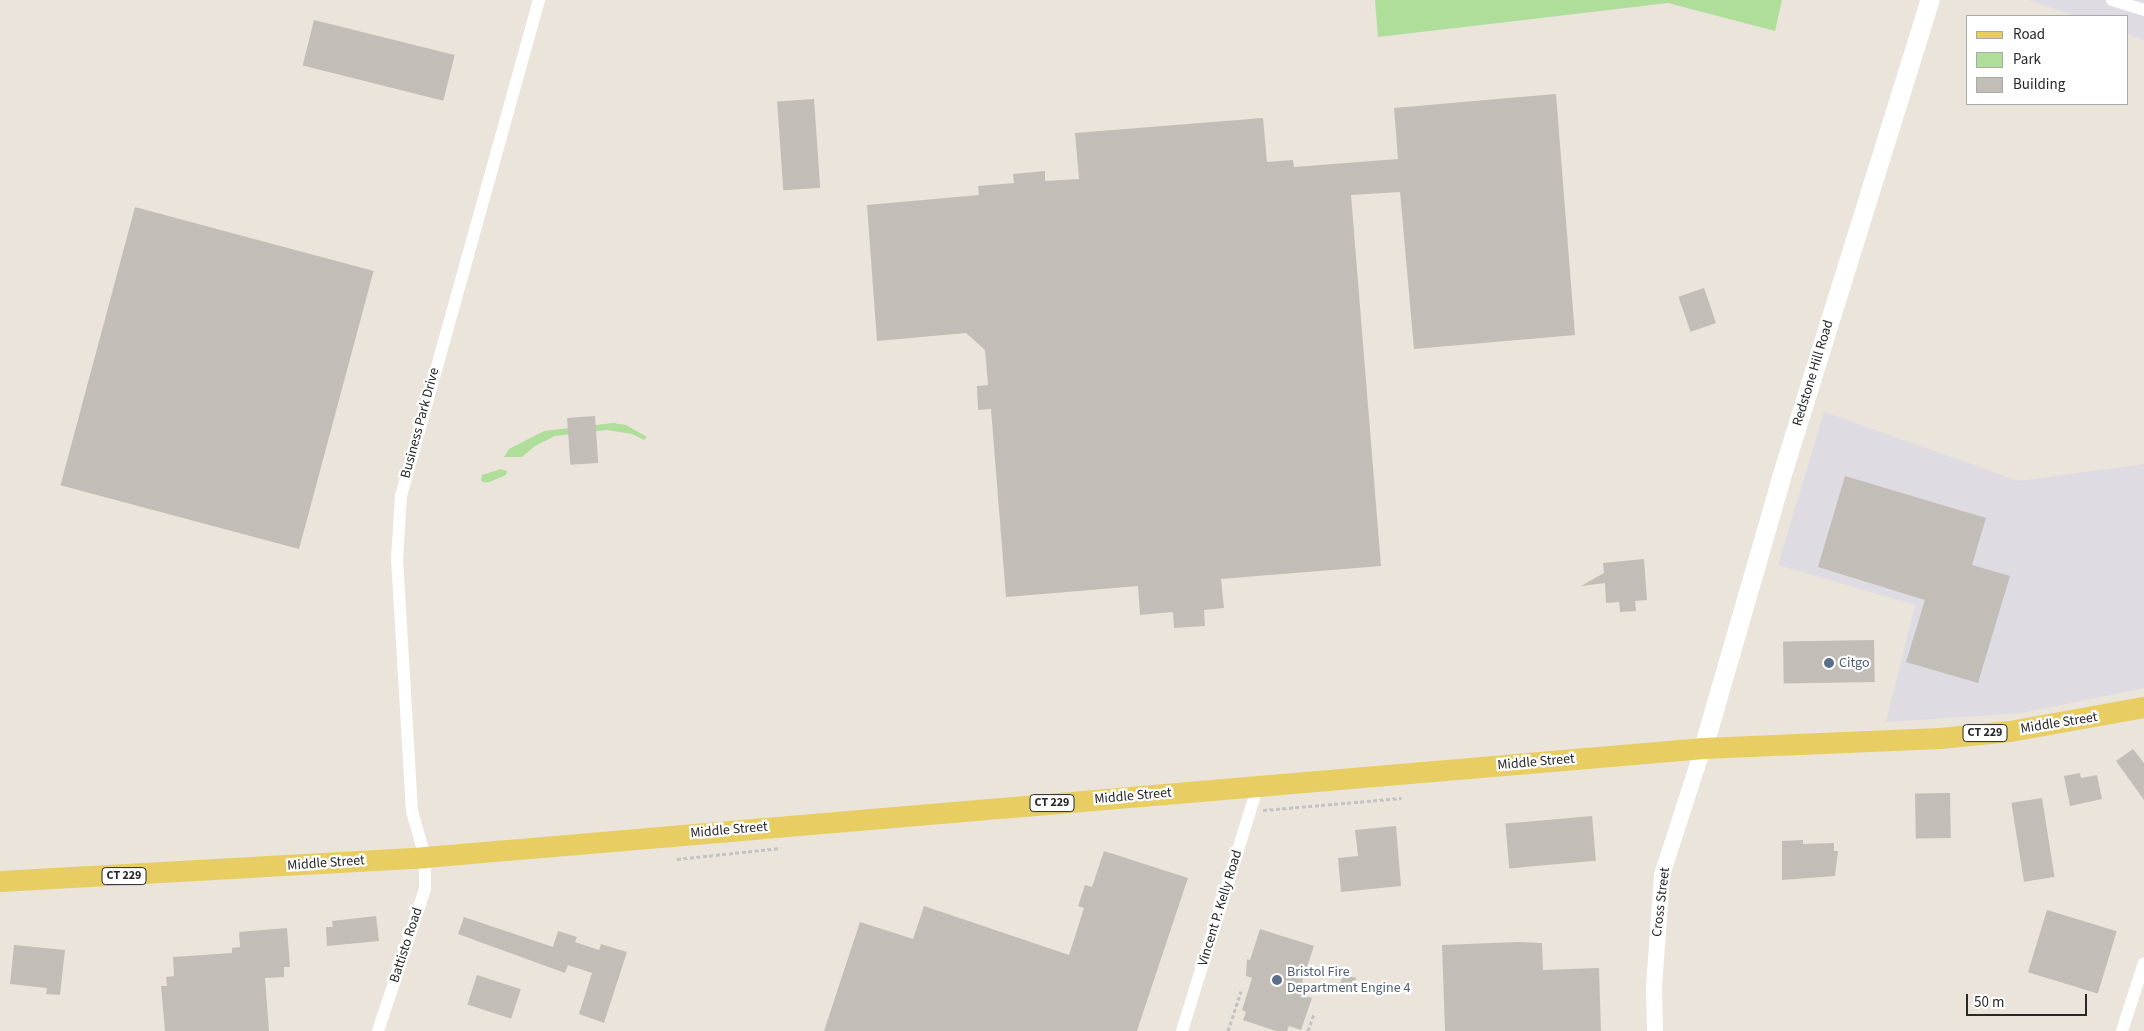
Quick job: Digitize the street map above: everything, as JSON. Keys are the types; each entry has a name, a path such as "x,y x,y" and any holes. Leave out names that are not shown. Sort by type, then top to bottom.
{"main road":[{"name":"Redstone Hill Road","path":"1703,748 1822,340 1930,0"},
{"name":"Middle Street","path":"0,881 425,857 1703,748 1940,738 2010,730 2144,707"}],"street":[{"name":"Business Park Drive","path":"425,857 412,811 397,559 400,504 446,328 539,0"},
{"path":"2112,0 2144,10"},
{"name":"Cross Street","path":"1655,1031 1654,987 1662,875 1703,748"},
{"name":"Vincent P. Kelly Road","path":"1182,1031 1258,786"},
{"name":"Battisto Road","path":"378,1031 425,889 425,857"},
{"path":"2122,1031 2144,963"}],"path":[{"path":"1250,811 1400,798"},
{"path":"677,858 780,848"},
{"path":"1228,1031 1241,991"},
{"path":"1308,1031 1314,1014"}],"shaded area":[{"path":"2029,0 2144,0 2144,40 2129,34 2129,15 2073,15"},
{"path":"1824,412 2019,481 2144,464 2144,688 2022,713 1886,722 1915,605 1778,565"}],"green space":[{"path":"1375,0 1782,0 1775,31 1668,3 1378,37"},
{"path":"613,423 626,425 647,437 644,440 632,434 607,430 555,436 535,446 522,457 504,457 509,449 544,431"},
{"path":"501,469 507,471 506,475 487,483 481,481 482,475"}],"building":[{"path":"314,20 455,55 443,101 303,66"},
{"path":"1556,94 1575,335 1414,349 1400,192 1351,195 1381,566 1221,579 1224,608 1204,610 1205,626 1174,628 1173,612 1140,615 1138,586 1006,597 991,409 978,410 977,386 988,385 985,350 966,333 877,341 867,205 979,195 978,186 1014,183 1013,174 1045,171 1045,181 1079,179 1075,133 1263,118 1267,162 1293,160 1294,167 1398,159 1394,108"},
{"path":"814,99 820,188 783,190 777,102"},
{"path":"135,207 374,271 299,549 60,485"},
{"path":"1704,288 1716,323 1691,332 1678,297"},
{"path":"595,416 598,463 570,465 567,418"},
{"path":"1845,476 1986,518 1972,565 2010,576 1978,683 1906,662 1925,600 1818,567"},
{"path":"1644,559 1647,600 1635,601 1636,611 1620,612 1619,602 1606,603 1605,583 1581,586 1604,573 1603,563"},
{"name":"Citgo","path":"1874,640 1875,682 1784,684 1783,642"},
{"path":"2133,749 2144,763 2144,800 2116,761"},
{"path":"2080,773 2081,778 2097,775 2102,799 2070,806 2064,776"},
{"path":"1950,793 1951,838 1916,839 1915,794"},
{"path":"2042,798 2055,877 2024,882 2011,803"},
{"path":"1592,816 1596,861 1509,868 1505,824"},
{"path":"1396,826 1401,886 1341,892 1338,858 1358,856 1355,830"},
{"path":"1803,840 1803,844 1834,843 1834,851 1838,851 1835,876 1782,880 1782,841"},
{"path":"1104,851 1188,878 1137,1031 824,1031 860,922 913,939 924,906 1069,955 1084,908 1078,906 1085,885 1092,887"},
{"path":"2047,910 2117,931 2098,994 2028,972"},
{"path":"376,916 379,941 327,946 326,927 333,927 332,921"},
{"path":"464,917 553,947 558,931 577,937 575,942 599,950 601,944 627,952 604,1023 579,1014 592,973 568,965 565,973 458,934"},
{"path":"287,928 290,967 284,967 284,977 265,978 269,1031 165,1031 161,986 167,986 166,977 174,976 173,957 232,953 232,948 240,947 239,932"},
{"name":"Bristol Fire Department Engine 4","path":"1260,929 1314,946 1302,982 1310,984 1306,996 1312,998 1301,1030 1289,1026 1287,1031 1276,1031 1243,1020 1246,1012 1242,1010 1252,978 1246,976 1247,959 1250,960"},
{"path":"1542,943 1543,970 1599,968 1601,1031 1445,1031 1442,945"},
{"path":"14,945 65,950 60,995 46,994 47,988 10,984"},
{"path":"1343,974 1356,978 1352,991 1339,987"},
{"path":"477,975 521,989 511,1019 467,1004"}],"place":[{"name":"Citgo","path":"1829,663"},
{"name":"Bristol Fire Department Engine 4","path":"1277,980"}]}
